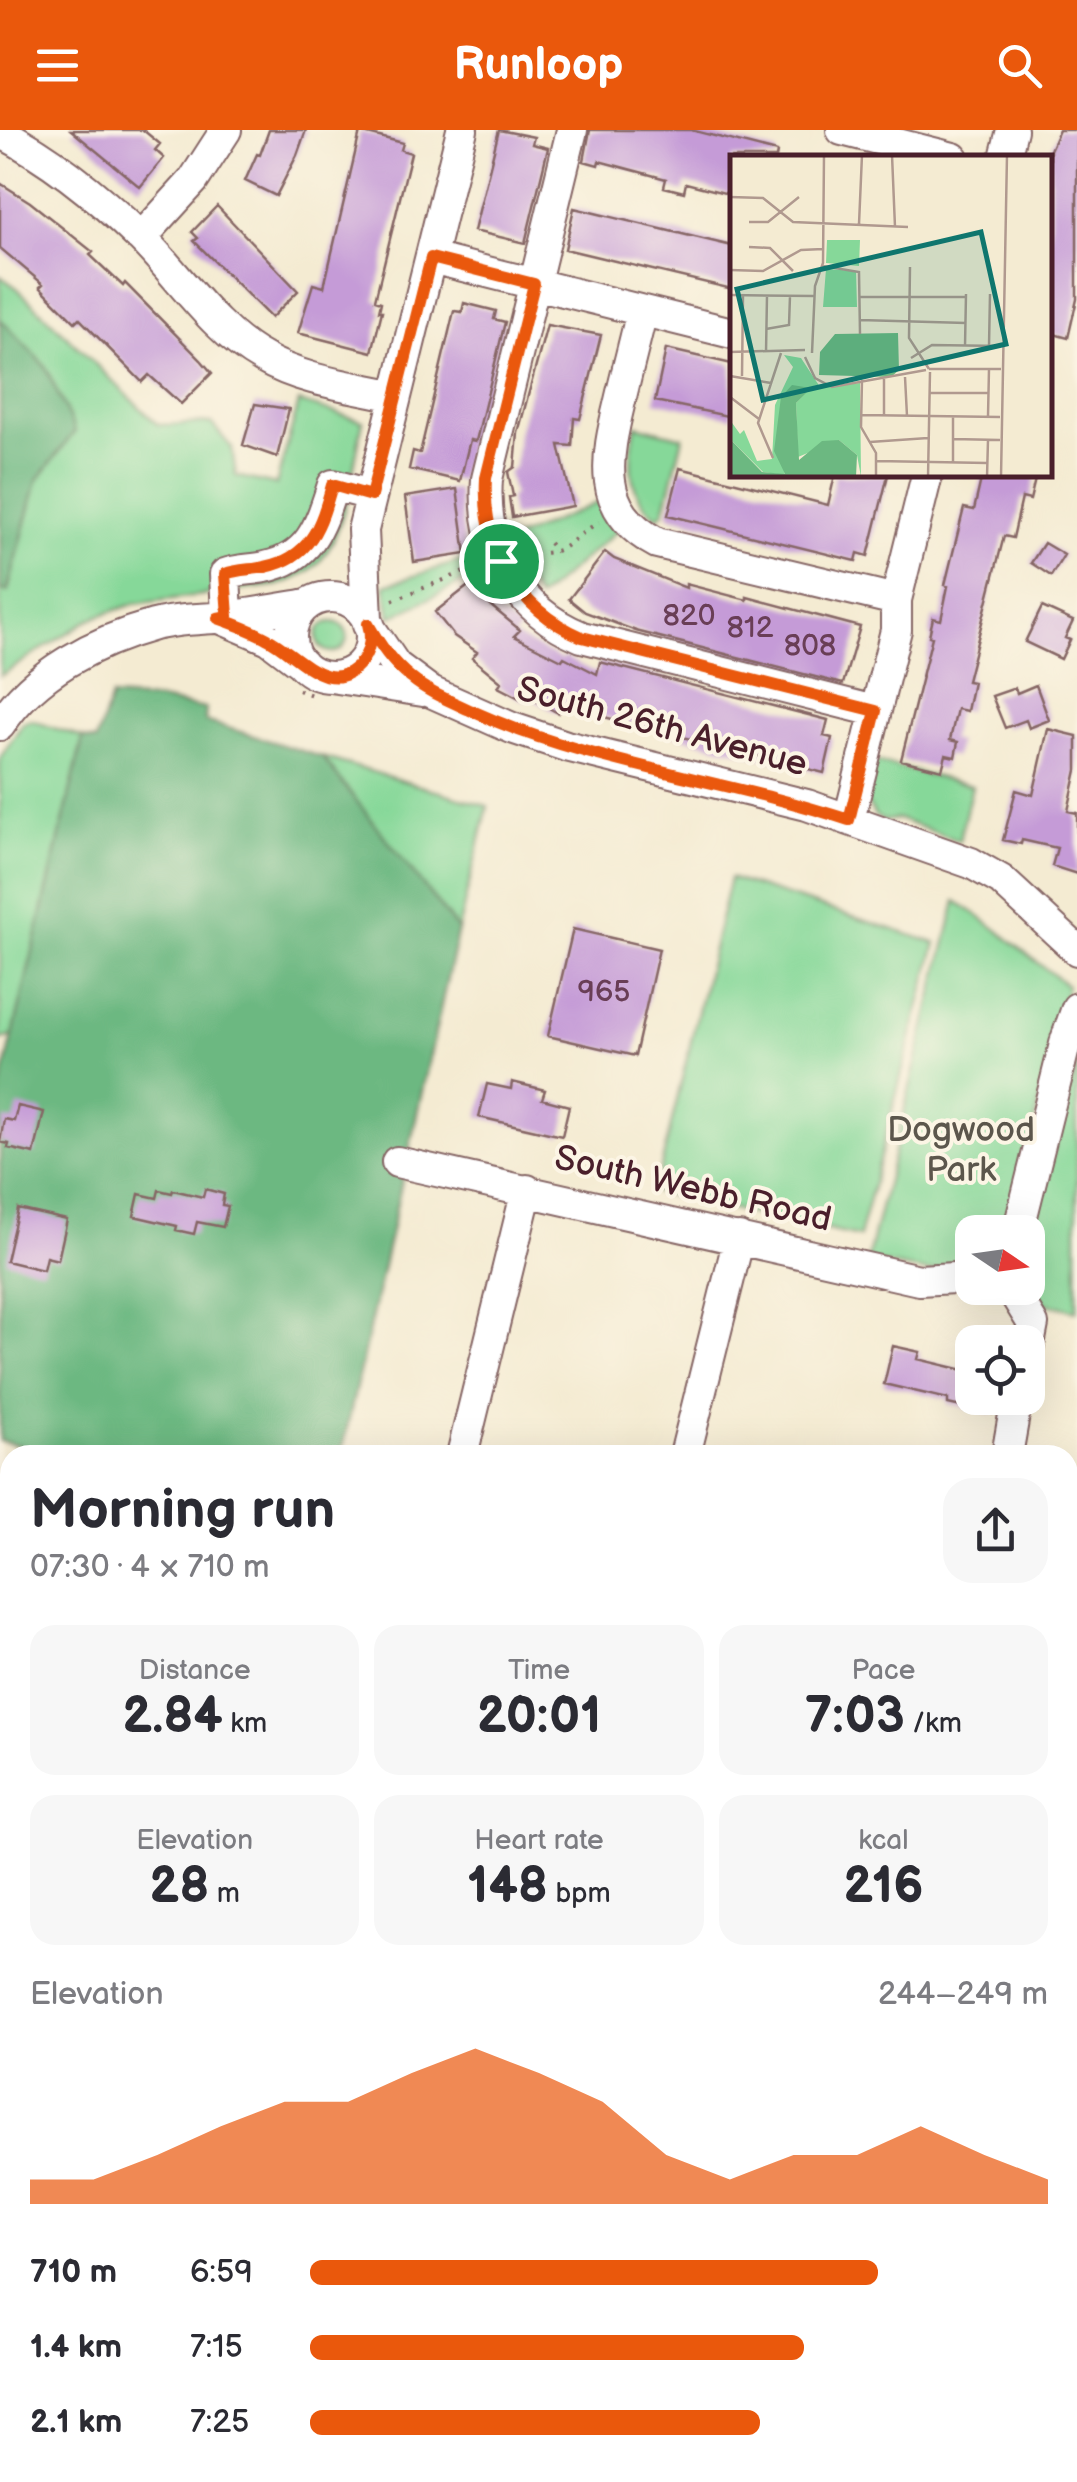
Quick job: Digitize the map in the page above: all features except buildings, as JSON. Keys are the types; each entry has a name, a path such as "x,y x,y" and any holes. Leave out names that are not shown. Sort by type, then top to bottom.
{"street":[{"path":"141,238 193,182 226,130"},
{"path":"222,617 268,639 315,671 347,673 360,664 368,649 364,530 462,130"},
{"path":"572,130 486,478 485,502 492,540 505,573 530,605 560,628 582,637 876,711"},
{"path":"842,130 941,155"},
{"path":"1006,155 1012,130"},
{"path":"0,132 54,167 141,238 234,338 261,357 302,374 396,396"},
{"path":"431,258 730,333"},
{"path":"642,311 608,451 608,478 620,509 634,528 658,543 896,600"},
{"path":"222,617 225,574 276,565 298,554 320,527 336,472 371,496"},
{"path":"849,820 896,630 896,600 927,478"},
{"path":"315,671 294,653 291,638 298,615 346,566 364,530"},
{"path":"0,724 43,679 88,650 156,624 222,617 330,597 346,600 368,622"},
{"name":"South 26th Avenue","path":"368,622 396,666 431,692 512,728 566,746 807,806 983,869 1001,880 1077,950"},
{"name":"South 26th Avenue","path":"315,671 431,692"},
{"path":"1022,1215 1077,1008"},
{"name":"South Webb Road","path":"397,1162 919,1280 955,1279"},
{"path":"464,1445 527,1190"},
{"path":"687,1445 739,1238"},
{"path":"1009,1445 1015,1415"}],"path":[{"path":"396,599 518,553 556,552 620,509"},
{"path":"549,542 556,552"}],"green space":[{"path":"0,276 158,425 211,423 232,448 236,476 276,485 299,402 363,421 342,515 319,562 278,585 134,604 90,619 0,676 0,590 8,591 37,481 75,431 45,366 0,319"},
{"path":"0,319 45,366 75,431 37,481 7,592 0,590"},
{"path":"636,425 683,437 664,512 658,517 640,498 632,475"},
{"path":"601,501 619,529 538,599 502,544"},
{"path":"486,553 492,568 391,617 385,585"},
{"path":"332,622 343,626 347,637 343,648 332,652 321,648 317,637 321,626"},
{"path":"111,697 159,700 206,709 205,721 322,757 458,930 343,1445 19,1445 0,1441 0,1091 83,738 96,741"},
{"path":"31,720 83,738 13,1036 0,1040 0,758 23,723"},
{"path":"322,757 488,806 458,930"},
{"path":"873,761 972,786 959,841 898,819 884,821 875,816 866,801"},
{"path":"730,878 936,943 859,1237 655,1192"},
{"name":"Dogwood Park","path":"956,901 1067,985 1012,1215 955,1215 955,1266 928,1272 867,1261"},
{"name":"Dogwood Park","path":"1077,1061 1077,1311 1045,1303 1045,1215 1037,1215"}],"route":[{"path":"431,258 534,284 486,478 485,502 492,540 501,561 505,573 530,605 560,628 582,637 876,711 849,820 566,746 512,728 413,680 396,666 368,624 368,649 360,664 347,673 324,676 268,639 218,618 228,616 225,574 276,565 298,554 312,542 320,527 332,485 371,496 431,258"}]}
